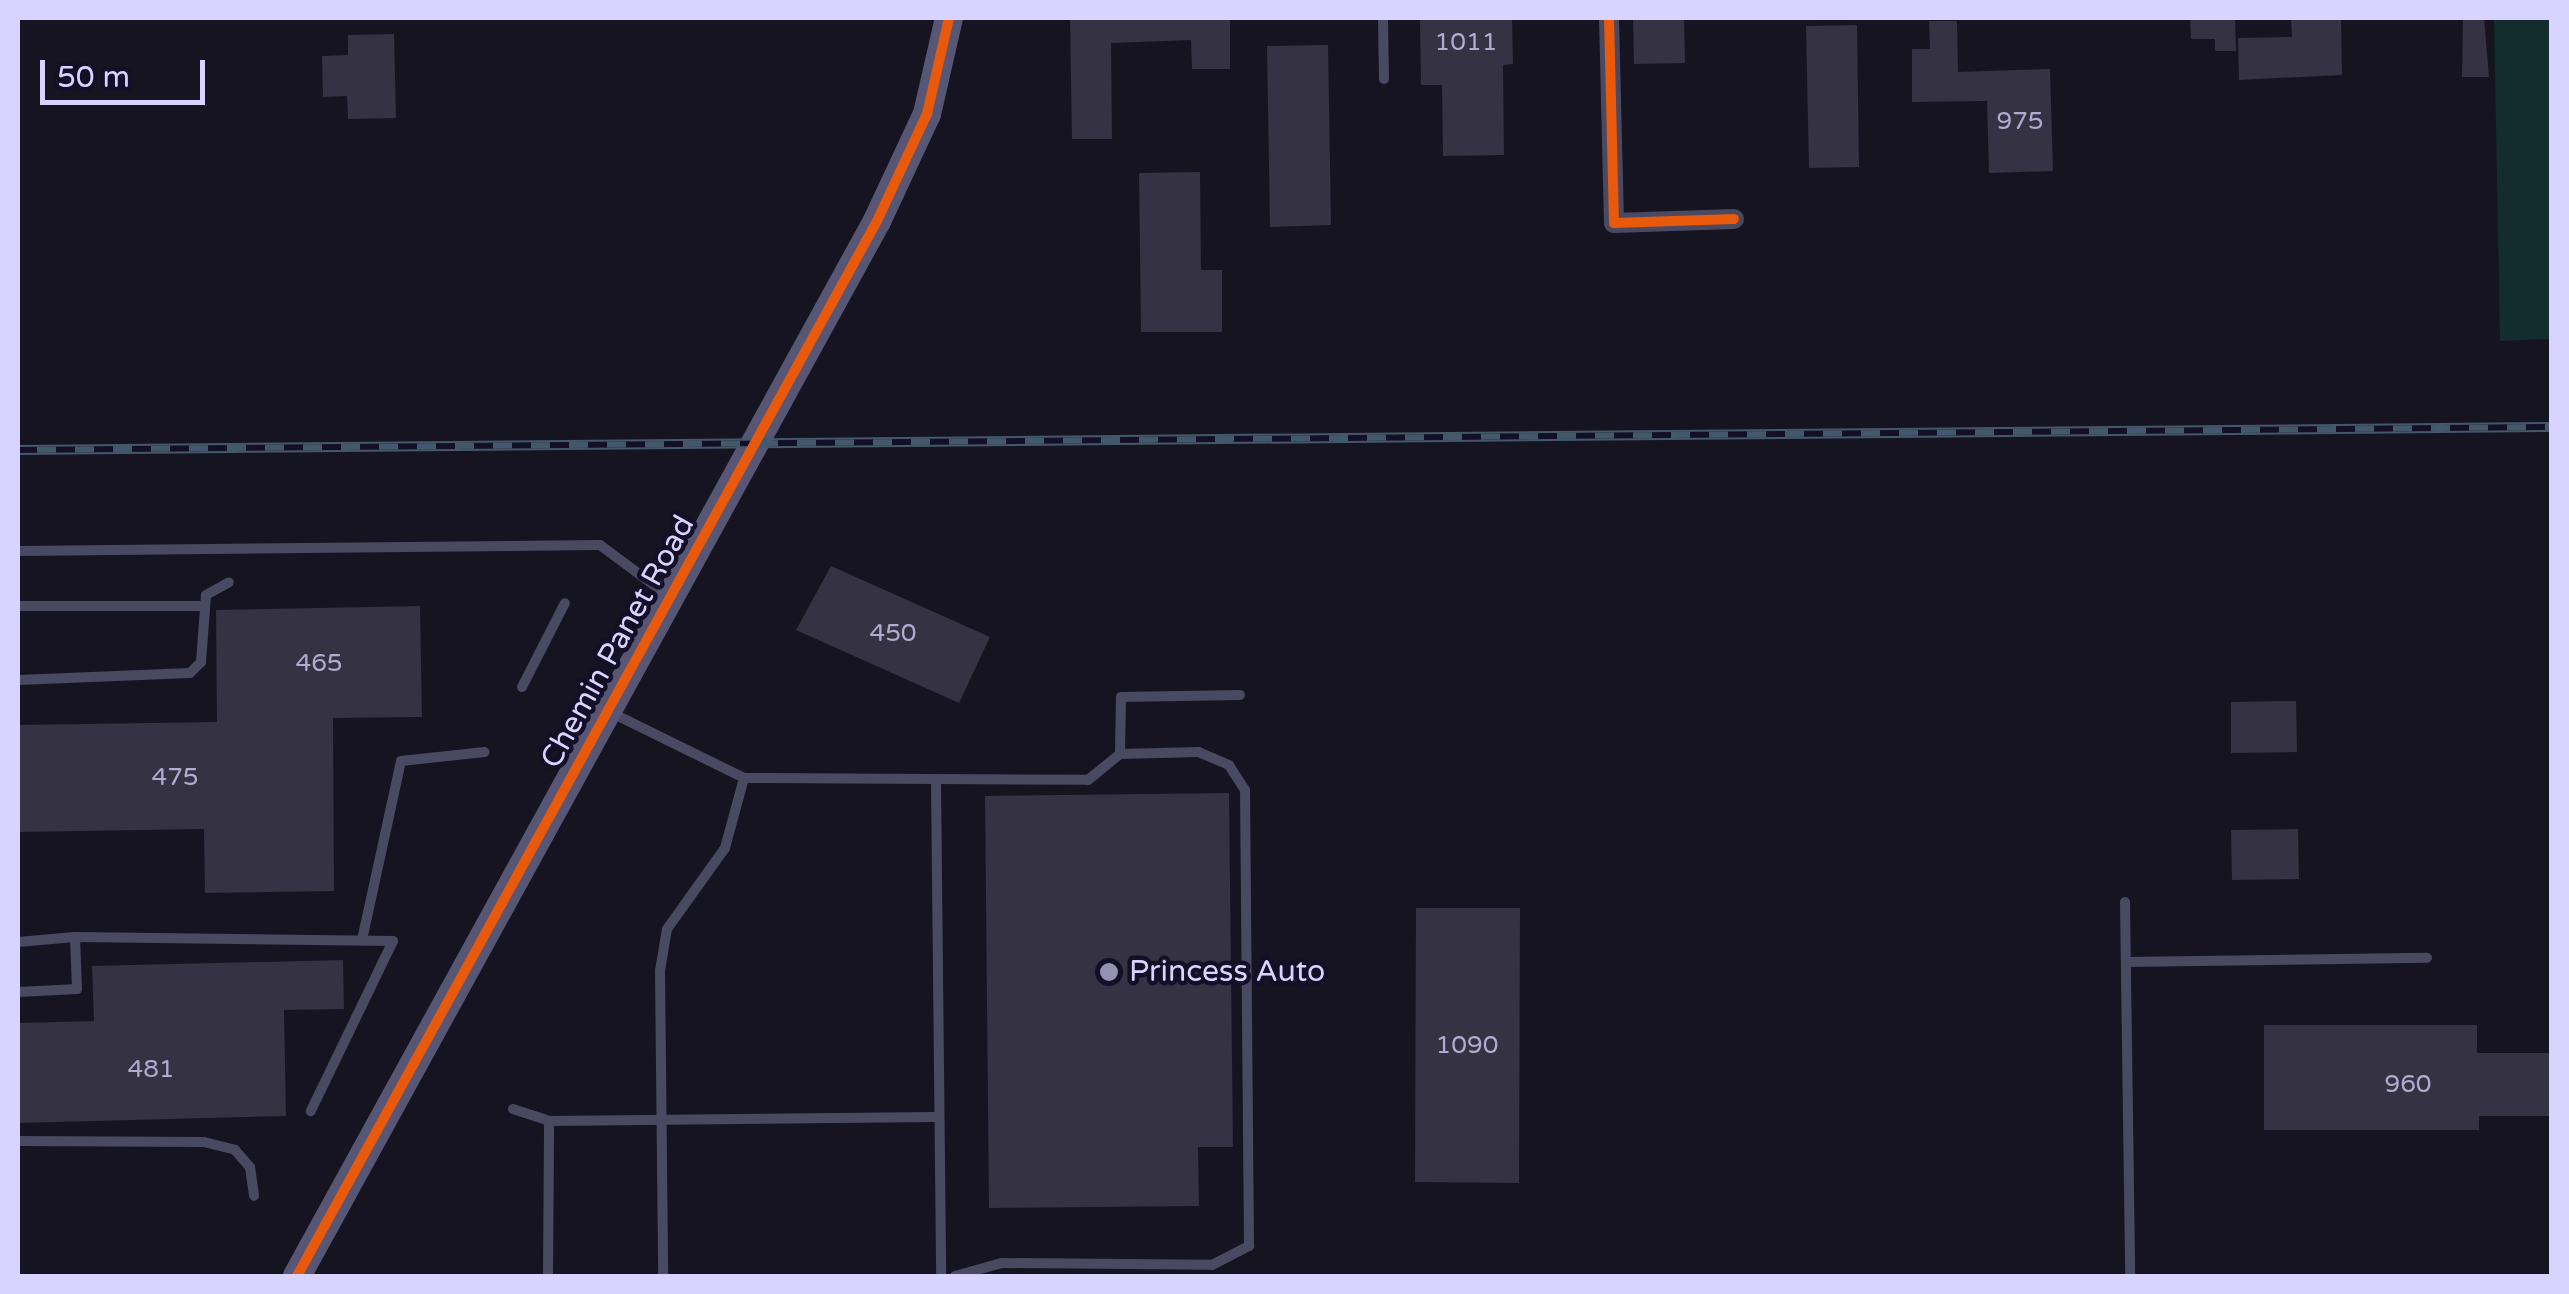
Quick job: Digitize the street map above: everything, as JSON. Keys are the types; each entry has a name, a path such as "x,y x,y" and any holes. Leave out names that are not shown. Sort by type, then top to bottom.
{"street":[{"name":"Chemin Panet Road","path":"297,1276 904,169 927,114 950,18"},
{"path":"1609,18 1614,223 1734,219"}],"lane":[{"path":"1383,18 1384,79"},
{"path":"18,551 600,544 671,597"},
{"path":"18,680 190,674 202,662 202,606 206,595 229,582"},
{"path":"522,687 565,602"},
{"path":"18,606 202,606"},
{"path":"1120,754 1121,697 1240,695"},
{"path":"609,712 744,778 1088,780 1120,754 1199,752 1228,764 1245,790 1249,1246 1212,1265 1002,1263 955,1276"},
{"path":"362,940 400,761 485,752"},
{"path":"663,1276 660,971 668,928 725,848 744,778"},
{"path":"936,780 935,1116 941,1276"},
{"path":"2125,902 2130,1276"},
{"path":"18,992 76,990 74,937"},
{"path":"18,942 74,937 394,942 311,1111"},
{"path":"2126,962 2427,958"},
{"path":"512,1109 550,1121 662,1115 935,1116"},
{"path":"548,1276 550,1121"},
{"path":"18,1140 204,1142 236,1150 250,1168 254,1196"}],"green space":[{"path":"2494,18 2551,18 2551,339 2500,341"}],"building":[{"path":"1230,18 1230,69 1192,69 1191,40 1111,43 1112,139 1072,139 1070,19"},
{"path":"1512,18 1513,64 1503,65 1504,155 1443,156 1442,85 1421,85 1420,20"},
{"path":"1633,18 1684,18 1685,63 1634,64"},
{"path":"2190,18 2235,18 2236,51 2215,51 2215,39 2191,39"},
{"path":"2291,18 2341,18 2342,75 2239,80 2238,38 2292,37"},
{"path":"2463,18 2484,18 2489,77 2462,77"},
{"path":"1929,21 1957,21 1958,72 2050,69 2053,171 1989,173 1987,101 1912,102 1912,49 1930,49"},
{"path":"1857,25 1859,167 1809,168 1806,26"},
{"path":"394,34 396,118 348,119 347,96 323,97 322,56 348,55 348,35"},
{"path":"1328,45 1331,225 1270,227 1267,46"},
{"path":"1200,172 1201,270 1222,270 1222,332 1141,332 1139,173"},
{"path":"831,566 990,637 959,703 796,630"},
{"path":"420,606 422,717 333,718 334,891 205,893 204,829 18,832 18,725 217,722 216,610"},
{"path":"2296,701 2297,752 2231,753 2231,702"},
{"name":"Princess Auto","path":"1229,793 1233,1147 1198,1147 1199,1206 989,1208 985,796"},
{"path":"2298,829 2299,879 2232,880 2231,830"},
{"path":"1416,908 1520,908 1519,1183 1415,1182"},
{"path":"343,960 344,1009 284,1010 286,1116 18,1123 18,1023 94,1021 92,966"},
{"path":"2264,1025 2477,1025 2477,1053 2552,1053 2552,1116 2479,1116 2479,1130 2264,1130"}],"railway":[{"path":"18,450 2552,427"}],"cycle path":[{"path":"297,1276 877,221 927,114 949,18"},
{"path":"1609,18 1614,223 1734,219"}],"place":[{"name":"Princess Auto","path":"1109,972"}]}
